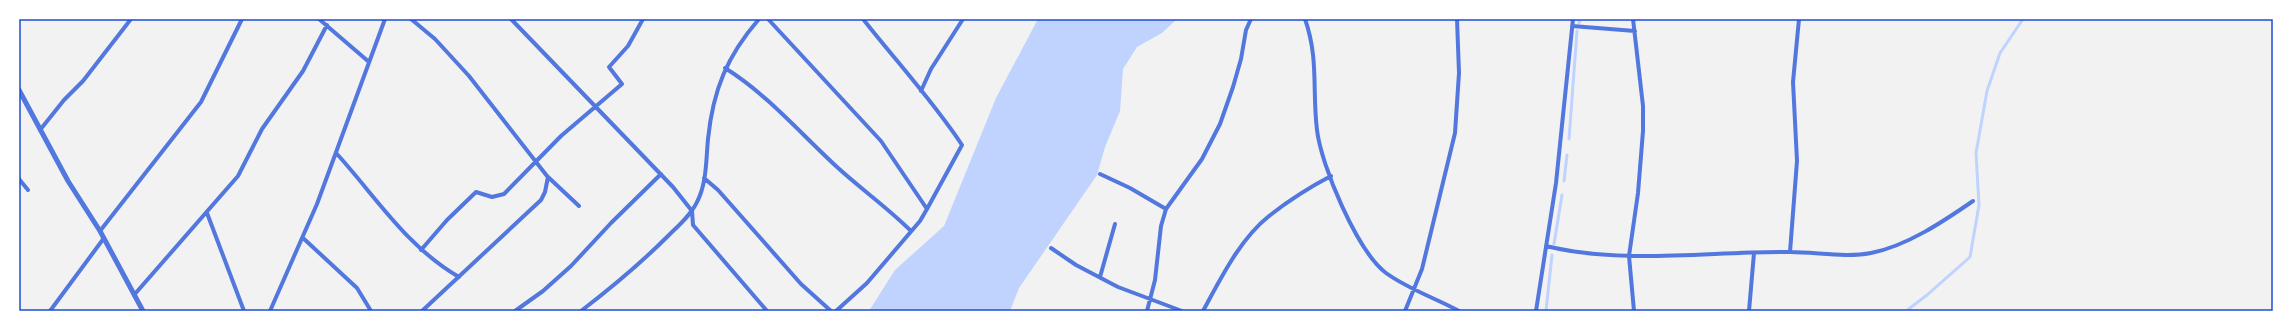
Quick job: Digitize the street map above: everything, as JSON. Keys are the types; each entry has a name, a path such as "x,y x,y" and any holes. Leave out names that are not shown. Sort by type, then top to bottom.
{"street":[{"path":"40,130 64,100 83,81 131,19"},
{"path":"100,231 201,102 242,19"},
{"path":"319,19 369,62"},
{"path":"270,311 303,238 337,154 385,19"},
{"path":"411,19 435,39 469,76 536,163 548,177 579,206"},
{"path":"421,250 447,220 476,192 492,197 504,194 594,106 622,84 609,67 628,46 643,19"},
{"path":"581,311 648,255 692,211 698,201 704,178 712,104 725,68 741,40 759,19"},
{"path":"768,19 881,141 927,209"},
{"path":"836,311 867,283 920,221 962,145 937,108 921,91 863,19"},
{"path":"921,91 931,69 963,19"},
{"path":"1147,311 1159,258 1161,226 1166,209 1202,159 1220,124 1233,87 1241,59 1246,30 1251,19"},
{"path":"1305,19 1312,38 1316,67 1317,129 1321,154 1353,230 1372,258 1386,272 1413,288 1459,311"},
{"path":"1405,311 1413,288 1422,269 1455,133 1459,73 1457,19"},
{"path":"1536,311 1556,183 1572,19"},
{"path":"1633,19 1643,106 1643,130 1638,193 1629,256 1634,311"},
{"path":"1790,252 1797,161 1793,89 1799,19"},
{"path":"513,20 661,174 692,211 693,225 767,311"},
{"path":"134,295 238,176 262,129 302,72 327,25"},
{"path":"1572,26 1635,31"},
{"path":"725,68 764,99 838,168 891,211 911,231"},
{"path":"19,90 40,130 104,238 143,311"},
{"path":"337,154 400,230 421,250 442,267 458,277"},
{"path":"515,311 543,291 571,266 611,223 661,174"},
{"path":"1100,174 1130,188 1166,209"},
{"path":"1203,311 1231,262 1251,235 1268,216 1331,176"},
{"path":"422,311 541,200 545,192 548,177"},
{"path":"704,178 723,196 801,284 831,311"},
{"path":"19,179 28,190"},
{"path":"1546,246 1629,256 1790,252 1840,255 1871,253 1892,246 1936,226 1973,201"},
{"path":"207,213 244,311"},
{"path":"1100,277 1115,224"},
{"path":"50,311 104,238"},
{"path":"303,238 357,288 371,311"},
{"path":"1051,248 1100,277 1150,300 1182,311"},
{"path":"1749,311 1754,253"}],"water":[{"path":"1038,19 1177,19 1162,33 1137,47 1123,69 1120,111 1105,147 1097,175 1019,288 1010,311 869,311 895,270 944,226 996,98"}],"waterway":[{"path":"1579,23 1580,19"},
{"path":"1906,311 1927,295 1970,257 1979,205 1976,153 1987,91 2000,53 2023,19"},
{"path":"1569,139 1577,31"},
{"path":"1564,181 1567,155"},
{"path":"1554,244 1562,195"},
{"path":"1546,311 1552,255"}]}
